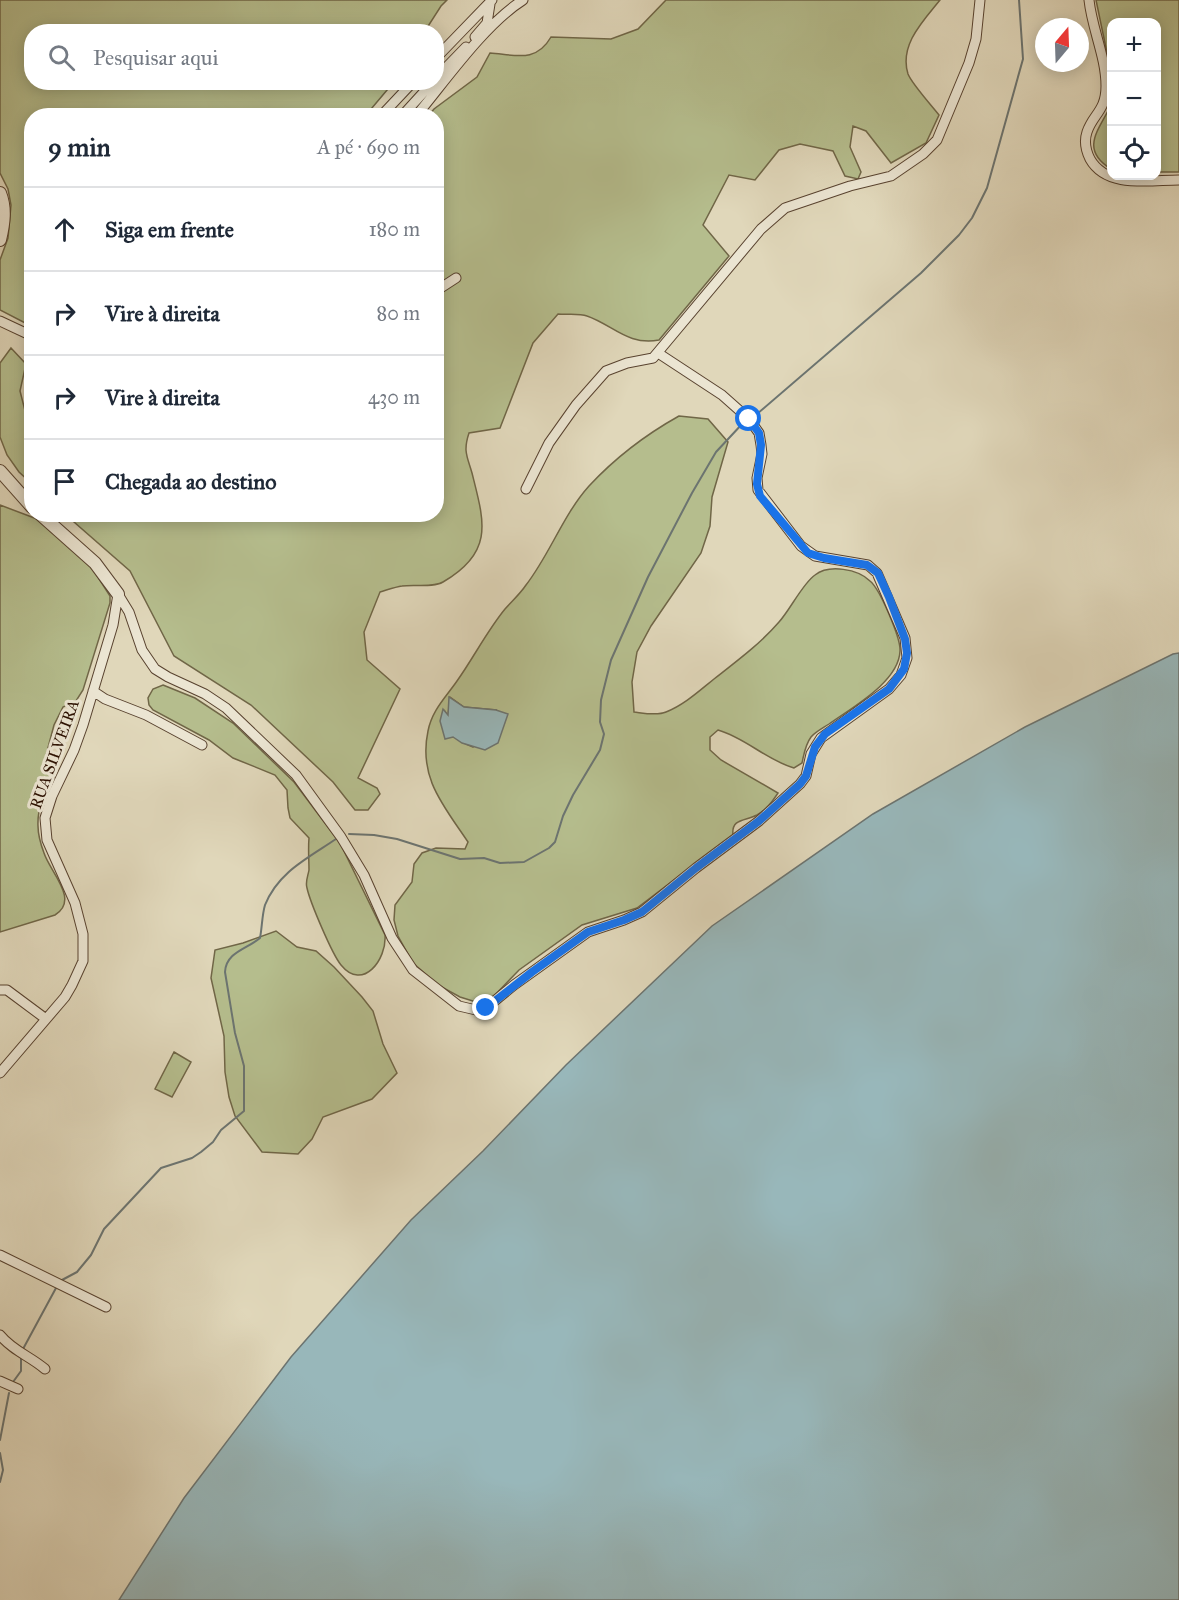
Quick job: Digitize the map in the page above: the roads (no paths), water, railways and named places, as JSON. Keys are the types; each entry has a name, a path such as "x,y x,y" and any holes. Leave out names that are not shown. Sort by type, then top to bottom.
{"street":[{"path":"444,82 511,8 523,0"},
{"path":"526,489 549,443 576,405 606,371 627,363 653,358 760,229 776,215 799,202 891,176 917,159 937,140 972,54 980,0"},
{"path":"1089,0 1106,85 1104,102 1087,131 1085,144 1088,156 1096,168 1111,178 1134,181 1179,180"},
{"path":"444,49 491,2"},
{"path":"444,69 487,23 491,2"},
{"path":"389,108 405,90"},
{"path":"409,108 426,90"},
{"path":"423,108 438,90"},
{"path":"0,193 4,206 0,240"},
{"path":"444,286 456,278"},
{"path":"0,321 24,332"},
{"path":"49,522 95,563 118,594 129,612 142,650 155,669 205,694 226,708 296,775 341,837 364,875 392,938 413,970 459,1006 476,1010 486,1008 523,978 588,932 642,912 759,821 806,776 820,738 889,689 901,675 907,658 905,639 878,573 867,565 815,556 801,546 774,510 760,496 757,478 762,454 761,445 759,433 749,419 722,395 658,352"},
{"path":"0,471 24,498"},
{"name":"RUA SILVEIRA","path":"0,1073 72,985 83,961 81,921 69,888 46,840 45,818 52,796 74,750 113,625 118,594"},
{"path":"93,691 105,699 146,715 202,745"},
{"path":"0,990 7,990 46,1019"},
{"path":"0,1255 106,1307"},
{"path":"0,1335 9,1346 33,1359 45,1370"},
{"path":"0,1381 18,1389"}],"water":[{"path":"1179,653 1179,1600 119,1600 184,1498 291,1357 411,1220 483,1151 566,1065 712,926 873,814 1025,727"},
{"path":"449,697 464,707 496,710 508,714 498,743 485,750 462,743 453,737 445,739 440,721 443,709 448,715"}],"waterway":[{"path":"757,414 921,273 959,235 972,218 987,188 1023,59 1019,0"},
{"path":"349,834 397,839 460,859 484,858 500,863 524,862 555,842 563,816 573,795 600,750 604,734 600,722 601,700 611,660 648,577 716,452 743,423"},
{"path":"62,1280 77,1272 91,1255 104,1229 161,1168 192,1158 201,1152 213,1142 221,1130 244,1111 244,1066 235,1033 225,972 226,965 233,955 260,938 265,905 278,883 295,867 336,839"},
{"path":"23,1349 56,1288"},
{"path":"13,1382 21,1371 21,1356"},
{"path":"0,1440 9,1393"},
{"path":"0,1453 3,1470 0,1482"}]}
